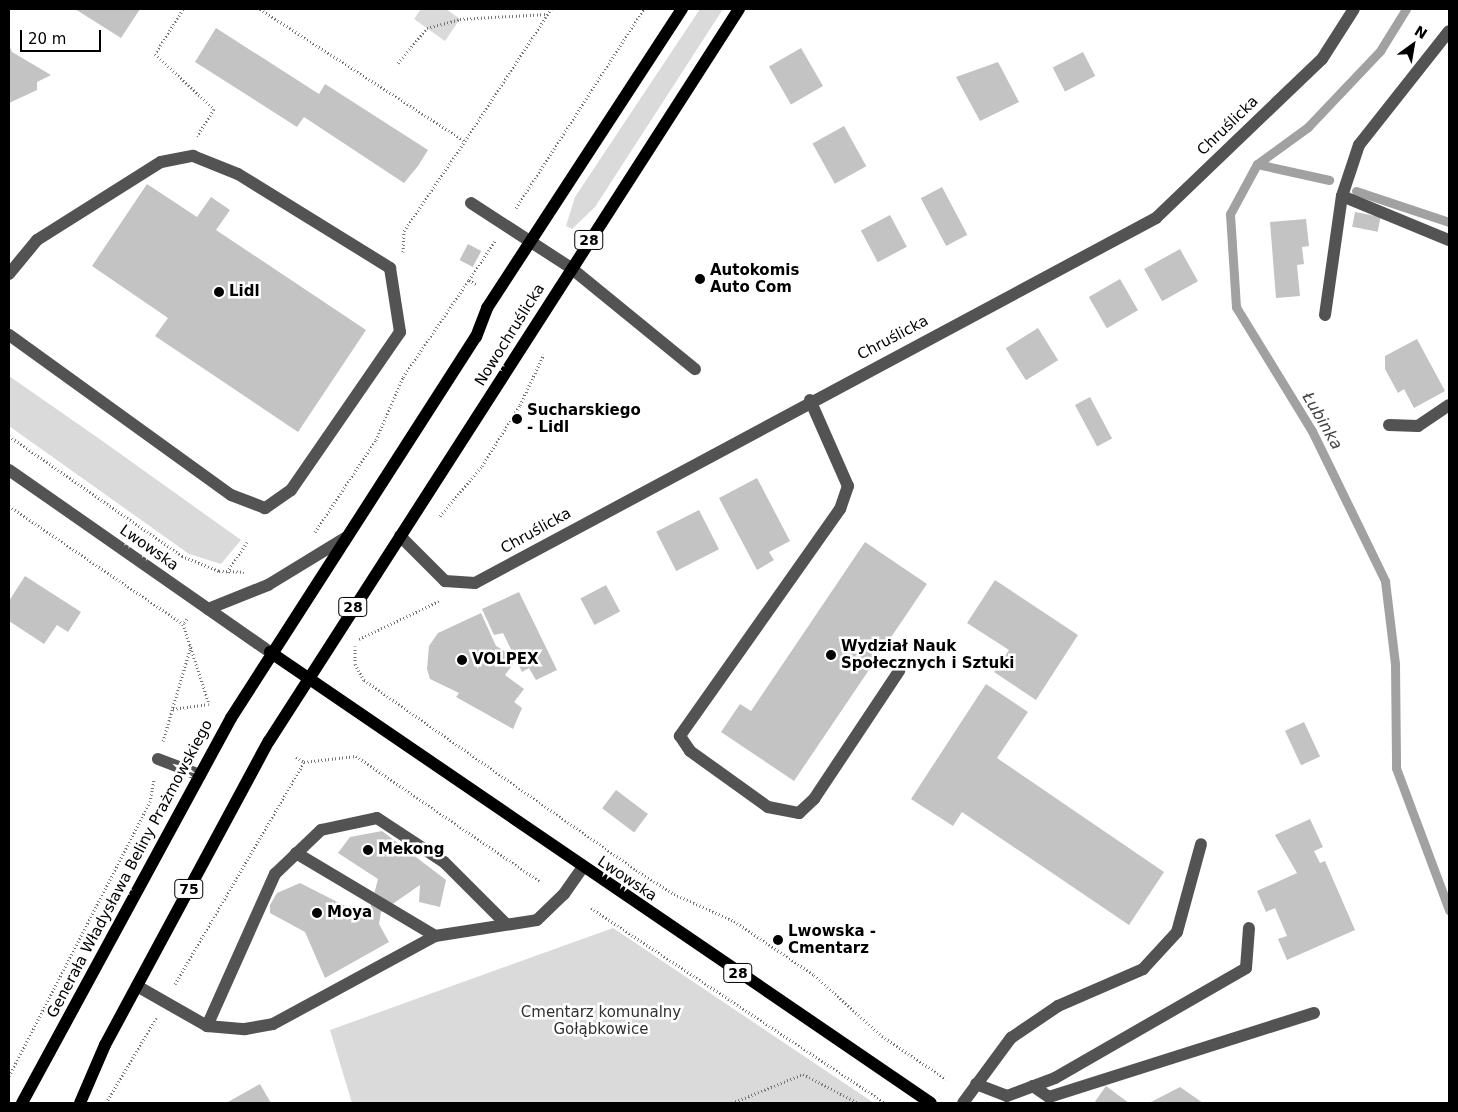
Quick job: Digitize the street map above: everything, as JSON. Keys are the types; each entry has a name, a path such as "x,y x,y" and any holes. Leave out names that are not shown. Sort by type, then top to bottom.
{"main road":[{"name":"Nowochruślicka","path":"270,652 476,337 494,296 681,9"},
{"name":"Nowochruślicka","path":"307,678 739,9"},
{"name":"28","path":"270,652 307,678"},
{"name":"Generała Władysława Beliny Prażmowskiego","path":"22,1103 200,776 270,652"},
{"name":"Lwowska","path":"307,678 582,868 932,1103"},
{"name":"75","path":"80,1103 136,986 307,678"}],"street":[{"name":"Chruślicka","path":"475,583 810,400 1156,218 1322,58 1354,9"},
{"path":"1325,315 1342,196 1359,145 1449,31"},
{"path":"9,274 37,240 161,162 193,156 238,174 390,268 400,332 292,490 265,508 231,495 9,335"},
{"path":"1342,196 1449,240"},
{"path":"471,203 571,268 695,369"},
{"path":"810,400 848,486 840,509 680,736 690,751 768,807 799,813 814,800 899,670"},
{"path":"1389,425 1418,426 1449,405"},
{"name":"Lwowska","path":"9,470 270,652"},
{"path":"400,536 445,581 475,583"},
{"path":"208,609 268,584 345,538"},
{"path":"158,759 200,776"},
{"path":"207,1026 275,874 321,830 377,818 444,862 506,924"},
{"path":"963,1103 1011,1038 1058,1006 1143,969 1177,932 1201,844"},
{"path":"296,853 436,936"},
{"path":"136,986 164,1004 207,1026 245,1029 273,1024 436,936 537,920 564,894 582,868"},
{"path":"976,1084 1007,1096 1032,1086 1246,968 1249,928"},
{"path":"1032,1086 1049,1097 1314,1013"}],"path":[{"path":"183,9 155,54 214,108 183,158"},
{"path":"260,9 465,141"},
{"path":"402,255 404,230 551,9"},
{"path":"310,538 376,440 403,377 469,280 644,9"},
{"path":"398,63 427,28 460,19 547,14"},
{"path":"469,280 494,296"},
{"path":"9,436 182,556 218,573 254,572"},
{"path":"9,506 183,624 209,704 173,708"},
{"path":"228,572 247,542"},
{"path":"475,583 354,642 355,664 364,680 636,870 674,894 734,921 814,975 882,1036 946,1079"},
{"path":"183,624 187,619"},
{"path":"9,1076 150,802 158,759 191,646"},
{"path":"296,757 304,762 356,756 539,882"},
{"path":"106,1103 304,762"},
{"path":"591,908 886,1103"},
{"path":"732,1103 803,1074 858,1103"}],"green space":[{"path":"421,9 446,9 460,19 445,41 414,19"},
{"path":"700,9 723,9 595,207 572,229 566,226 575,197"},
{"path":"9,376 241,540 221,564 189,554 9,426"},
{"name":"Cmentarz komunalny Gołąbkowice","path":"613,928 874,1103 352,1103 330,1030"}],"building":[{"path":"75,9 140,9 121,38"},
{"path":"216,28 319,94 325,84 428,150 418,166 404,183 304,117 297,127 195,62"},
{"path":"9,45 12,52 51,75 37,82 37,90 9,103"},
{"path":"801,48 823,86 791,105 769,66"},
{"path":"1083,52 1095,76 1065,91 1053,67"},
{"path":"998,62 1019,102 980,121 956,77"},
{"path":"844,126 866,166 835,184 813,143"},
{"name":"Lidl","path":"147,184 197,217 211,197 230,210 216,230 366,330 298,432 155,336 168,318 92,266"},
{"path":"942,187 967,235 946,246 921,198"},
{"path":"1355,212 1381,217 1378,232 1352,227"},
{"path":"890,215 907,247 878,262 861,230"},
{"path":"1306,219 1309,246 1302,247 1304,264 1297,265 1300,296 1276,298 1270,222"},
{"path":"468,244 481,251 473,267 460,260"},
{"path":"1180,249 1198,281 1162,301 1144,269"},
{"path":"1120,279 1138,310 1107,328 1089,297"},
{"path":"1038,328 1058,360 1026,380 1006,348"},
{"path":"1417,339 1445,391 1414,408 1404,389 1398,393 1385,369 1385,356"},
{"path":"1090,397 1112,438 1097,446 1075,405"},
{"path":"757,478 790,541 769,552 774,560 757,570 719,498"},
{"path":"699,510 719,549 676,571 656,532"},
{"path":"865,542 927,584 794,781 721,732 740,704 751,711"},
{"path":"25,576 81,612 68,632 57,625 44,644 9,621 9,601"},
{"path":"995,580 1078,635 1036,700 994,672 1009,650 967,623"},
{"path":"606,585 620,611 594,625 580,599"},
{"path":"519,592 557,670 536,680 529,668 522,672 503,633 494,635 482,609"},
{"path":"481,613 496,646 508,653 513,664 505,675 524,689 514,702 522,708 513,729 456,697 459,693 430,679 427,669 429,646 438,633"},
{"path":"986,684 1028,712 997,758 1164,872 1129,925 962,812 953,826 911,799"},
{"path":"1304,722 1320,756 1301,765 1285,731"},
{"path":"616,790 648,814 634,832 602,808"},
{"path":"1310,819 1323,847 1314,851 1320,863 1325,861 1355,930 1287,960 1278,939 1287,936 1275,908 1266,912 1257,891 1297,873 1275,835"},
{"path":"382,831 446,880 440,907 419,902 420,885 381,912 379,924 389,942 325,978 305,932 270,913 270,905 277,893 300,883 357,912 371,906 378,879 338,853 350,837"},
{"path":"260,1084 271,1103 226,1103"},
{"path":"1106,1086 1129,1103 1094,1103"},
{"path":"1180,1087 1203,1103 1149,1103"}],"waterway":[{"name":"Łubinka","path":"1406,9 1380,51 1308,127 1257,164 1230,214 1236,307 1312,431 1385,581 1395,664 1396,768 1449,910"},
{"path":"1257,164 1329,180"},
{"path":"1356,191 1449,222"}],"place":[{"name":"Autokomis Auto Com","path":"700,279"},
{"name":"Lidl","path":"219,292"},
{"name":"Sucharskiego - Lidl","path":"517,419"},
{"name":"Wydział Nauk Społecznych i Sztuki","path":"831,655"},
{"name":"VOLPEX","path":"462,660"},
{"name":"Mekong","path":"368,850"},
{"name":"Moya","path":"317,913"},
{"name":"Lwowska - Cmentarz","path":"778,940"}]}
